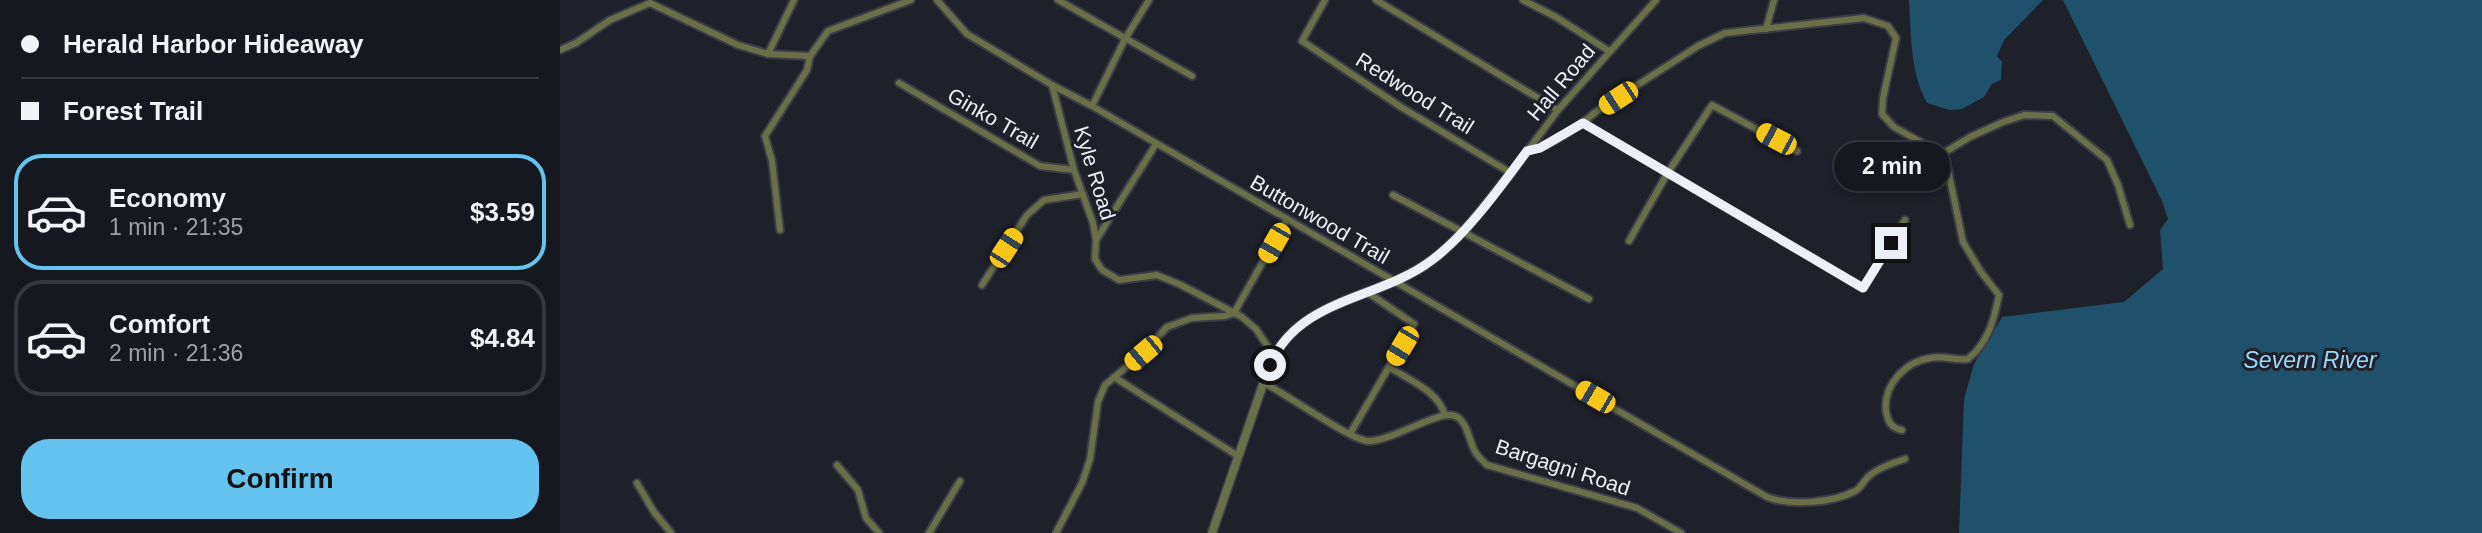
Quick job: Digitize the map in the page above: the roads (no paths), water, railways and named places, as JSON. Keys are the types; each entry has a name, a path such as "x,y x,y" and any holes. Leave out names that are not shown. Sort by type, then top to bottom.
{"street":[{"path":"768,54 794,0"},
{"path":"780,230 772,161 765,136 807,71 810,56 828,31 911,0"},
{"path":"937,0 967,34 1052,85"},
{"path":"1058,0 1192,76"},
{"path":"1092,106 1125,40 1149,0"},
{"name":"Redwood Trail","path":"1325,0 1302,41 1401,107 1511,173"},
{"path":"1376,0 1558,110"},
{"path":"1523,0 1609,51"},
{"name":"Hall Road","path":"1212,533 1272,360 1282,341 1302,323 1430,262 1461,232 1511,173 1558,110 1656,0"},
{"path":"1766,29 1774,0"},
{"path":"560,50 576,43 610,20 650,3 738,45 768,54 810,56"},
{"path":"1527,151 1540,148 1583,123 1597,111 1698,46 1725,33 1864,18 1883,23 1891,29 1896,38 1882,103 1885,118 1900,131 1942,154 1948,167 1963,242 1999,295 1989,333 1977,352 1968,359 1931,357 1912,364 1888,389 1888,422 1895,429 1902,430"},
{"name":"Ginko Trail","path":"899,83 1040,166 1074,170"},
{"name":"Buttonwood Trail","path":"1052,85 1777,501 1799,503 1856,491 1869,476 1889,463 1905,459"},
{"name":"Kyle Road","path":"1052,85 1074,170 1093,223 1095,259 1102,270 1119,280 1157,275 1234,313"},
{"path":"1629,241 1667,174 1712,105 1797,151"},
{"path":"1942,154 2003,122 2024,115 2053,116 2107,160 2130,225"},
{"path":"1583,123 1863,288 1905,220"},
{"path":"1096,240 1156,144"},
{"path":"982,285 1027,215 1044,200 1083,194"},
{"path":"1394,194 1589,299"},
{"path":"1056,533 1082,483 1090,459 1098,402 1105,385 1143,353 1167,327 1192,318 1234,313 1287,219"},
{"path":"1350,434 1414,324 1367,292"},
{"path":"1234,313 1256,329 1272,360"},
{"name":"Bargagni Road","path":"1389,367 1429,392 1438,400 1445,415 1460,418 1475,452 1487,465 1637,508 1681,533"},
{"path":"1114,377 1238,456"},
{"path":"1264,383 1365,441 1373,441 1445,415"},
{"path":"836,465 858,490 866,518 878,533"},
{"path":"929,533 960,481"},
{"path":"637,483 654,512 671,533"}],"water":[{"path":"1909,0 2043,0 2004,40 1997,56 2002,62 2001,80 1992,84 1984,97 1962,109 1950,110 1927,103 1921,91 1912,53"},
{"name":"Severn River","path":"2063,0 2482,0 2482,533 1959,533 1964,399 1974,364 2002,317 2124,302 2163,269 2160,230 2168,219 2162,201"}]}
